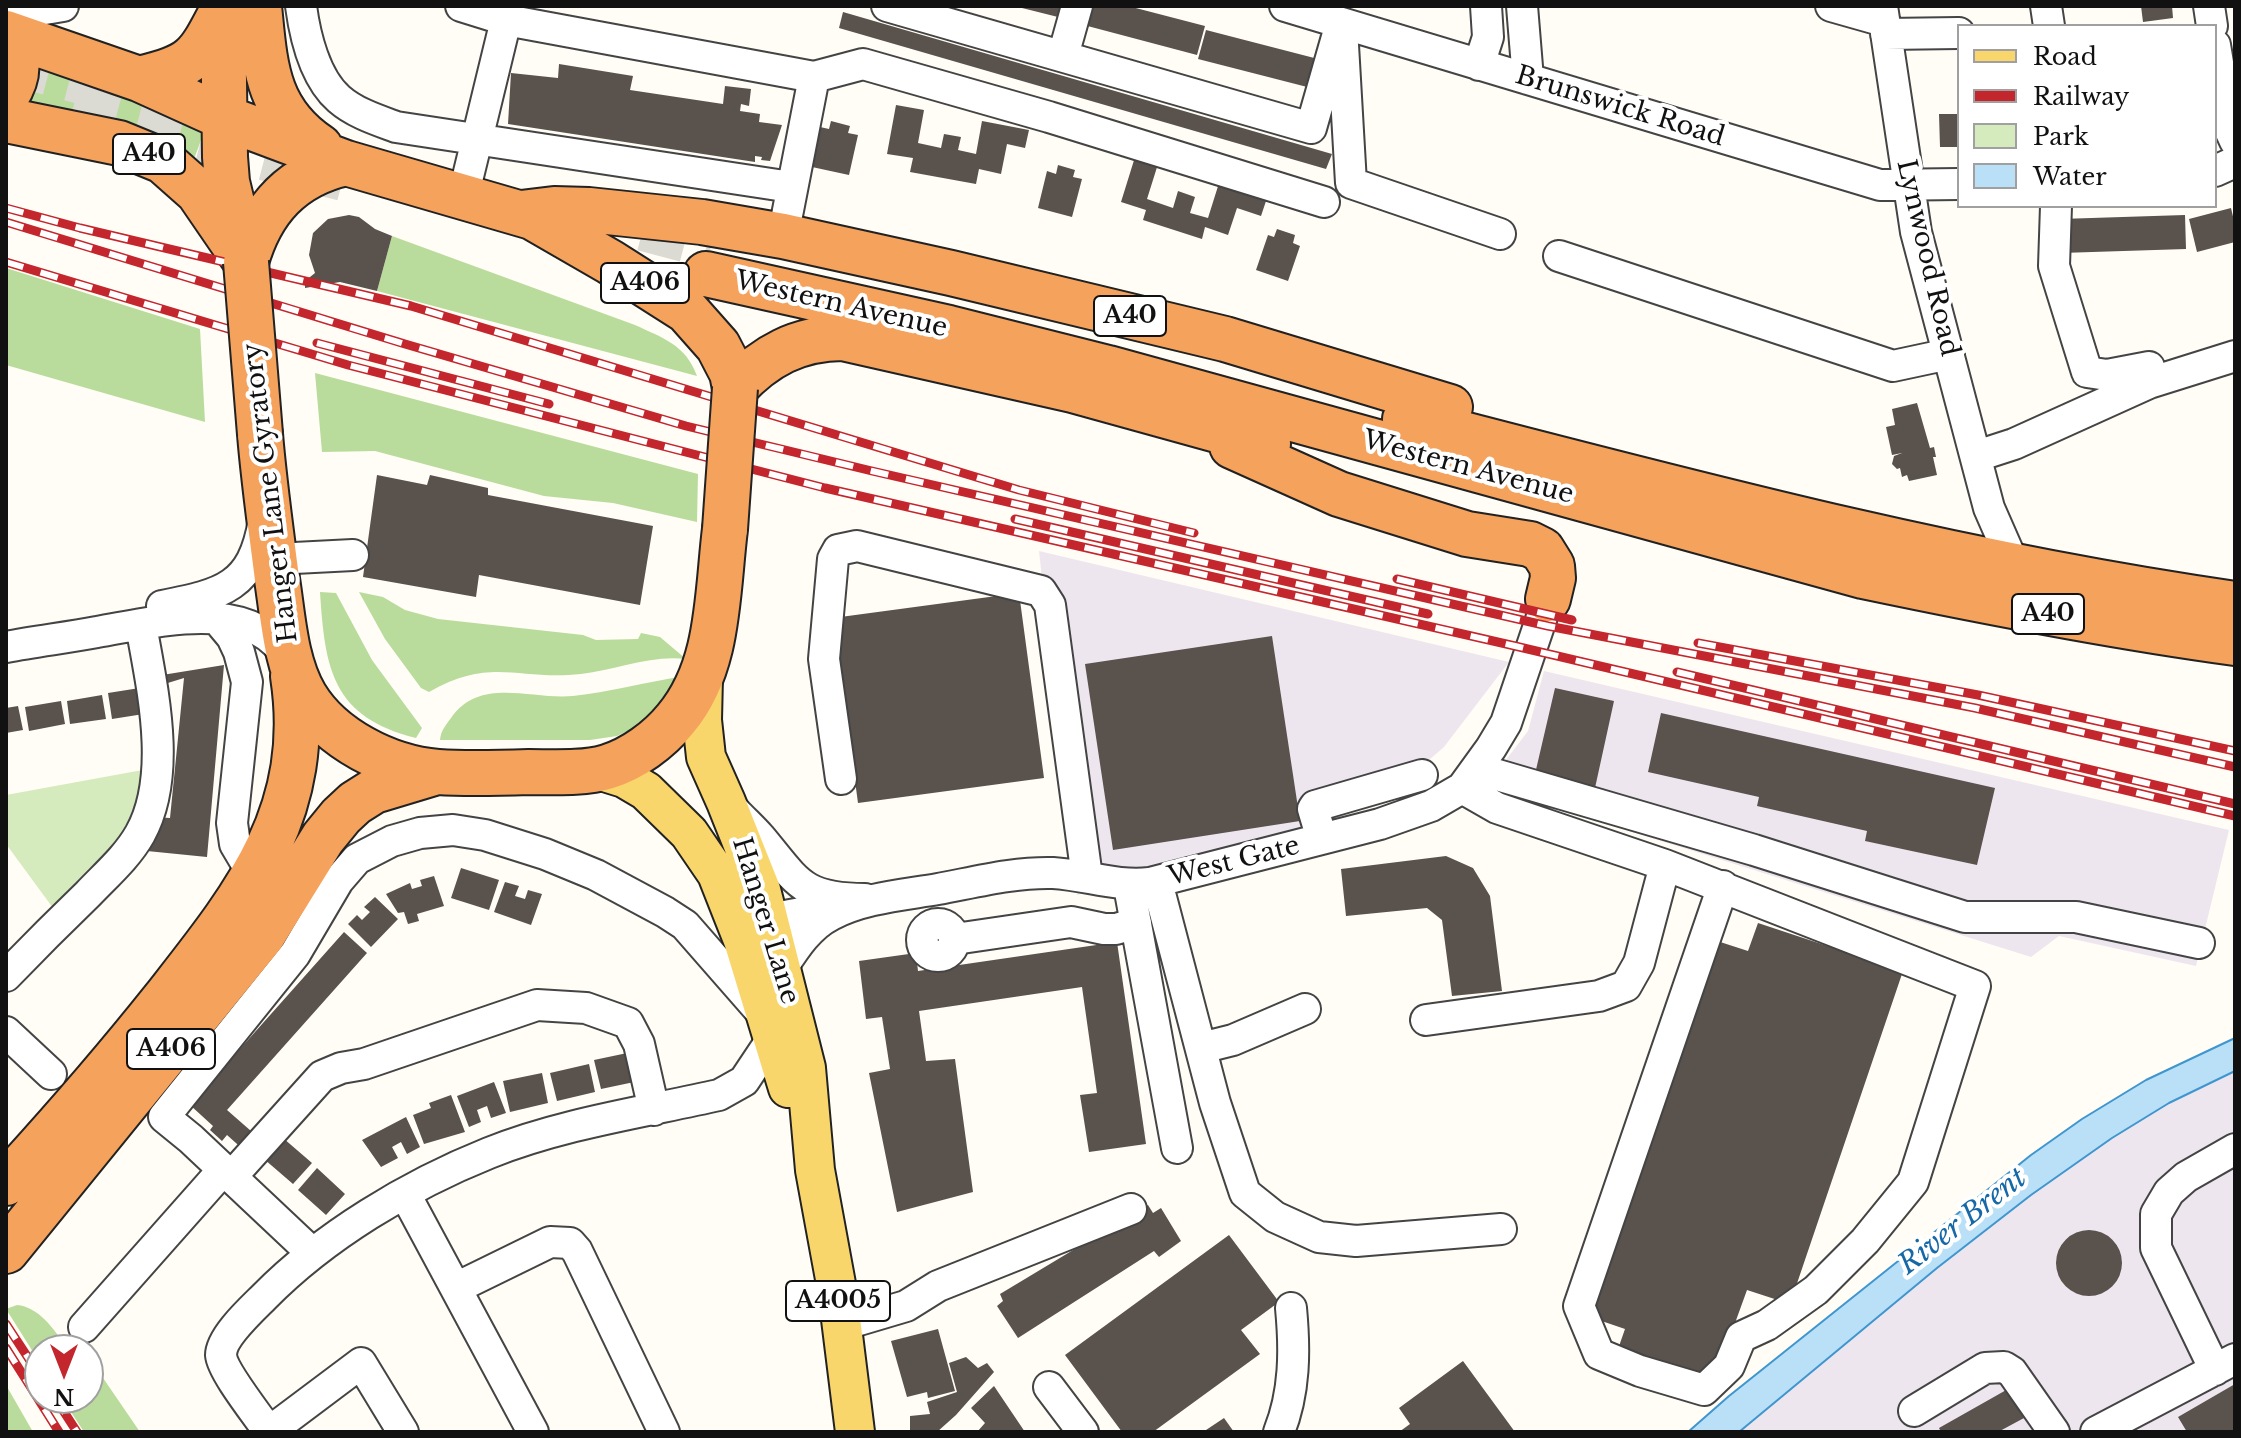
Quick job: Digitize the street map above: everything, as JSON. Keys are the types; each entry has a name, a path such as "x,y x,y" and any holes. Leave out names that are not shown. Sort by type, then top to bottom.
{"highway":[{"path":"139,79 192,61 235,7"},
{"name":"A406","path":"235,7 223,117 227,182 246,262"},
{"name":"A406","path":"235,7 265,66 280,106 292,125 303,136 346,163"},
{"name":"A40","path":"6,33 139,79 223,117 346,163"},
{"path":"6,41 18,67 6,97"},
{"name":"A40","path":"6,120 119,143 163,161 198,192 246,262"},
{"name":"Hanger Lane Gyratory","path":"346,163 521,213 610,262 687,311 718,346 732,373 735,388 725,529 711,644 703,677 676,720 652,742 612,765 595,769 437,772 393,761 344,737 309,701 292,666 266,500 246,262 258,230 286,191 311,174 346,163"},
{"name":"A40","path":"521,213 554,209 589,210 702,222 783,236 951,273 1262,349 1546,437 1721,501"},
{"name":"Western Avenue","path":"2235,604 2133,590 1721,501 970,305 708,261 1863,576 2131,629 2235,643"},
{"name":"A40","path":"735,388 755,368 784,349 815,340 843,338 998,372 1346,466 1775,569 1863,576"},
{"path":"1165,416 1339,494 1467,534 1530,544 1549,558 1552,566 1553,578 1548,599"},
{"name":"A406","path":"6,1183 105,1074 230,915 254,876 278,827 297,756 298,710 292,666"},
{"name":"A406","path":"6,1251 263,935 323,838 341,816 374,791 437,772"}],"main road":[{"name":"Hanger Lane","path":"703,677 702,720 706,757 726,802 753,922 769,1028 815,1170"},
{"name":"Hanger Lane","path":"595,769 624,778 646,791 689,833 782,968 806,1068 815,1170 842,1325 855,1432"}],"street":[{"path":"6,8 27,12 63,6"},
{"path":"301,6 304,30 320,70 338,99 364,115 396,127 791,187"},
{"path":"461,6 506,20 814,77 863,64 1049,117 1324,202"},
{"path":"887,6 1311,128 1341,23"},
{"path":"1063,56 1077,6"},
{"name":"Brunswick Road","path":"1285,6 1880,185 1957,184"},
{"path":"1479,65 1488,37 1486,6"},
{"path":"1522,6 1528,79"},
{"path":"1831,6 1884,20 1957,33"},
{"path":"463,197 506,20"},
{"name":"Lynwood Road","path":"1884,20 1916,232 1989,508 2014,565"},
{"path":"1341,23 1351,183 1500,234"},
{"path":"2217,57 2229,128 2235,141"},
{"path":"783,236 814,77"},
{"path":"2056,208 2054,266 2087,372 2107,375 2149,367"},
{"path":"1559,256 1893,366 1949,354"},
{"path":"1977,456 2014,444 2149,383 2235,356"},
{"path":"45,639 77,625 198,599 229,587 244,572 257,549 266,500"},
{"path":"1937,549 1966,537 1980,526 1989,508"},
{"path":"841,779 824,659 833,559 838,550 857,546 1041,591 1050,605 1087,877"},
{"path":"275,559 353,555"},
{"name":"West Gate","path":"782,968 807,935 832,914 881,899 1016,874 1058,874 1143,884 1380,824 1431,806 1469,778 1506,723 1548,599"},
{"path":"6,647 176,619 217,619 265,632 292,666"},
{"path":"217,619 232,637 246,674 247,701 233,834 238,852 254,876"},
{"path":"6,976 117,864 139,835 149,814 157,760 155,710 141,625"},
{"path":"1322,839 1313,809 1315,806 1422,775"},
{"path":"1469,778 1497,808 1723,886 1975,986 1913,1182 1865,1241 1816,1290 1767,1325 1741,1337 1729,1366 1704,1390 1652,1375 1599,1354 1579,1306 1723,886"},
{"path":"1469,778 1754,850 1965,917 2076,917 2199,943"},
{"name":"West Gate","path":"726,802 794,881 830,896 881,899"},
{"path":"311,1252 164,1117 295,954 338,881 357,859 381,847 420,833 453,830 485,835 571,864 685,925 769,1028 744,1081 719,1095 577,1128 488,1154 405,1194 311,1252 248,1313 224,1344 221,1354 224,1367 269,1432 361,1363 403,1432"},
{"path":"1426,1020 1599,996 1626,986 1639,963 1665,865"},
{"path":"1143,884 1136,923 1177,1148"},
{"path":"1143,884 1201,1048 1229,1152 1245,1193 1275,1217 1319,1237 1356,1241 1501,1229"},
{"name":"West Gate","path":"753,922 812,911 832,914"},
{"path":"955,939 1071,922 1104,929 1136,923"},
{"path":"84,1327 322,1076 341,1068 364,1064 537,1005 586,1008 628,1023 639,1044 654,1110"},
{"path":"1201,1048 1233,1040 1305,1009"},
{"path":"6,1032 51,1074"},
{"path":"2096,1432 2225,1364 2156,1248 2156,1214 2169,1192 2186,1177 2235,1149"},
{"path":"405,1194 533,1432"},
{"path":"842,1325 906,1306 938,1286 1131,1209"},
{"path":"456,1288 550,1242 570,1243 577,1251 664,1432"},
{"path":"1279,1432 1294,1363 1291,1308"},
{"path":"1914,1411 1985,1368 2004,1367 2012,1372 2054,1432"},
{"path":"1049,1387 1083,1432"}],"shaded area":[{"path":"1039,551 1509,662 1444,747 1386,797 1319,822 1077,895"},
{"path":"1544,671 2229,830 2196,966 2059,936 2031,957 1486,786 1528,731"},
{"path":"2235,1064 2235,1432 1738,1432 1808,1370 2063,1164"}],"green space":[{"path":"31,56 206,127 194,159 164,138 19,103"},
{"path":"392,236 655,334 687,357 697,376 377,291"},
{"path":"6,268 200,329 205,422 6,365"},
{"path":"315,373 698,474 697,522 613,503 544,496 375,451 322,452"},
{"path":"320,592 336,593 372,660 422,728 416,738 388,729 366,717 350,703 338,686 325,644"},
{"path":"359,592 383,597 405,610 438,619 583,635 596,640 638,639 641,633 660,637 686,659 646,661 581,674 488,672 451,681 429,692 421,688 385,639"},
{"path":"678,677 657,712 617,736 590,740 440,740 451,718 476,697 507,693 573,696"},
{"path":"148,769 141,811 121,847 53,908 6,844 6,795"},
{"path":"17,1305 32,1310 57,1334 24,1334 24,1338 6,1309"},
{"path":"104,1379 140,1432 84,1432 72,1414 104,1414"},
{"path":"6,1385 33,1432 6,1432"}],"water":[{"name":"River Brent","path":"2235,1038 2235,1071 2169,1103 2112,1138 2031,1195 1937,1268 1739,1432 1688,1432 2031,1155 2146,1080"}],"building":[{"path":"1014,6 1065,6 1062,18"},
{"path":"1084,6 1128,6 1205,26 1197,55 1080,24"},
{"path":"2141,6 2172,6 2173,18 2143,22"},
{"path":"843,12 1332,154 1326,169 839,28"},
{"path":"1206,30 1322,60 1315,89 1198,59"},
{"path":"559,64 633,76 630,90 723,104 725,86 751,89 749,106 741,104 740,111 760,114 759,122 782,125 770,161 755,156 755,162 508,124 511,73 558,78"},
{"path":"896,105 924,110 918,143 941,148 944,134 961,137 958,150 976,154 982,121 1029,130 1025,148 1007,144 1001,174 979,169 976,184 910,172 913,158 887,154"},
{"path":"1939,114 1957,114 1957,147 1940,147"},
{"path":"831,121 850,126 848,133 858,135 849,175 812,167 820,127 829,129"},
{"path":"1135,157 1158,164 1147,199 1173,208 1178,191 1195,197 1190,213 1208,218 1219,183 1267,198 1261,216 1237,208 1228,235 1205,227 1202,239 1143,220 1146,210 1121,202"},
{"path":"1058,165 1075,170 1073,177 1082,179 1072,217 1038,208 1047,171 1056,174"},
{"path":"2231,208 2235,242 2197,252 2189,219"},
{"path":"349,215 359,217 375,229 392,236 377,291 340,282 305,288 305,281 315,273 309,255 313,233 328,219"},
{"path":"2185,215 2186,249 2061,253 2060,219"},
{"path":"1277,229 1295,235 1293,243 1300,246 1288,281 1256,270 1268,235 1274,237"},
{"path":"1917,403 1930,448 1934,447 1937,475 1909,481 1907,475 1902,477 1900,468 1892,464 1894,456 1902,453 1892,455 1886,427 1895,425 1892,409"},
{"path":"377,475 427,485 430,475 488,488 488,495 653,526 640,605 479,575 476,597 363,577"},
{"path":"1019,593 1044,778 858,803 833,618"},
{"path":"1272,636 1300,821 1113,850 1085,664"},
{"path":"224,665 207,857 147,851 152,817 170,818 184,678 158,686 156,676"},
{"path":"146,687 150,713 112,719 108,693"},
{"path":"1555,688 1614,701 1595,788 1535,774"},
{"path":"102,695 106,719 70,724 67,701"},
{"path":"61,701 65,724 29,731 25,707"},
{"path":"18,706 23,730 6,733 6,708"},
{"path":"1661,713 1995,788 1977,865 1865,841 1867,831 1757,806 1759,797 1648,772"},
{"path":"1446,856 1473,868 1490,896 1502,991 1452,996 1442,920 1427,908 1346,916 1341,869"},
{"path":"461,868 499,880 489,910 451,898"},
{"path":"434,876 444,906 417,914 419,921 408,924 404,912 398,913 386,894 410,883 412,889 422,886 420,880"},
{"path":"505,882 519,886 515,896 525,899 528,890 542,894 531,925 494,912"},
{"path":"375,897 398,919 371,947 348,924 357,915 362,920 370,912 364,907"},
{"path":"1758,923 1903,971 1790,1304 1747,1290 1718,1370 1708,1377 1618,1349 1625,1329 1587,1316 1714,940 1748,951"},
{"path":"344,932 367,953 227,1110 259,1138 246,1152 227,1135 222,1141 210,1130 213,1126 190,1105"},
{"path":"1117,942 1146,1144 1089,1152 1080,1095 1097,1093 1082,987 919,1011 926,1061 955,1059 973,1192 897,1212 869,1073 890,1069 882,1017 866,1019 859,961 916,953 918,971"},
{"path":"632,1052 639,1081 601,1089 594,1060"},
{"path":"589,1064 595,1092 557,1101 550,1073"},
{"path":"542,1073 548,1103 510,1112 503,1081"},
{"path":"494,1082 506,1113 491,1118 487,1106 477,1110 481,1122 469,1127 457,1096"},
{"path":"451,1095 465,1132 424,1144 413,1115 431,1108 429,1103"},
{"path":"406,1117 420,1147 407,1154 401,1142 392,1147 398,1158 381,1167 362,1140"},
{"path":"283,1138 312,1163 293,1184 264,1159"},
{"path":"317,1168 345,1194 326,1215 298,1190"},
{"path":"1148,1205 1153,1213 1161,1208 1181,1241 1159,1257 1154,1251 1018,1338 997,1306 1003,1301 1000,1294"},
{"path":"2089,1230 2102,1232 2112,1240 2120,1250 2120,1276 2112,1286 2102,1294 2089,1296 2076,1294 2066,1286 2058,1276 2056,1263 2058,1250 2066,1240 2076,1232"},
{"path":"1229,1235 1279,1302 1241,1330 1260,1354 1153,1432 1122,1432 1065,1355"},
{"path":"938,1329 955,1391 928,1398 927,1392 907,1397 891,1341"},
{"path":"966,1357 978,1368 987,1363 994,1372 937,1432 910,1432 910,1416 930,1414 927,1402 957,1392 949,1363"},
{"path":"1463,1361 1515,1432 1399,1432 1410,1424 1399,1408"},
{"path":"2235,1384 2235,1432 2187,1432 2178,1417"},
{"path":"994,1386 1025,1432 977,1432 985,1423 971,1408"},
{"path":"2008,1389 2024,1418 1998,1432 1941,1432 1939,1428"},
{"path":"1224,1418 1234,1432 1203,1432"}],"tunnel":[{"path":"6,62 127,94"},
{"path":"73,108 343,179"},
{"path":"643,229 711,247"}],"railway":[{"path":"6,208 411,306 1019,490 1194,533"},
{"path":"6,222 686,426 1548,626 1975,708 2235,767"},
{"path":"6,262 348,365 825,488 1515,646 2235,816"},
{"path":"317,343 549,404"},
{"path":"1015,519 1428,614"},
{"path":"1397,579 1572,620"},
{"path":"1698,643 1978,695 2235,751"},
{"path":"1677,672 2235,804"},
{"path":"6,1324 24,1352"},
{"path":"6,1348 59,1432"},
{"path":"65,1414 77,1432"}]}
